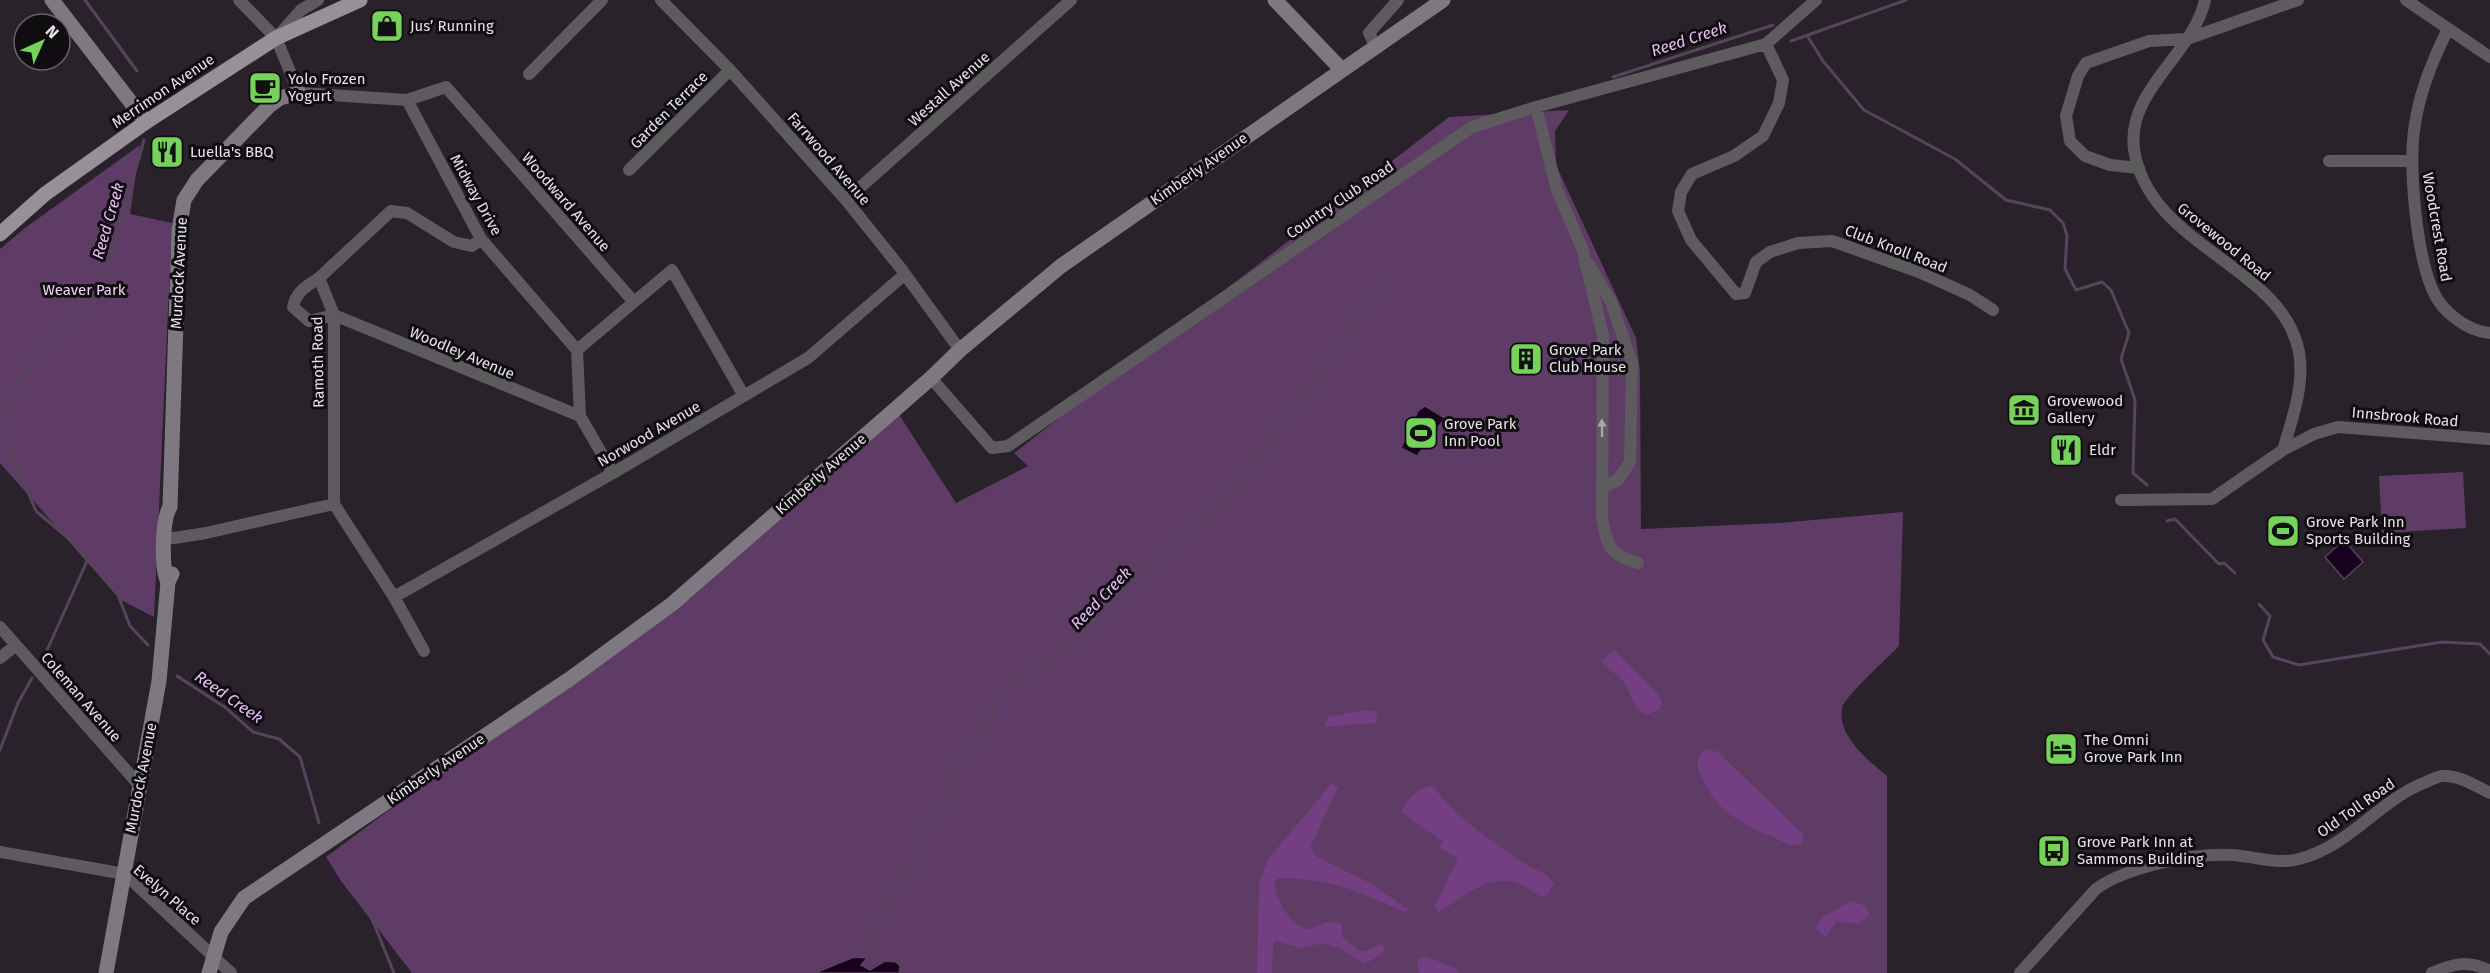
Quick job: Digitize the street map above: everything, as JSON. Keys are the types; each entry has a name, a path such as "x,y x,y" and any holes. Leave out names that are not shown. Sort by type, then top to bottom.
{"main road":[{"name":"Merrimon Avenue","path":"0,234 45,194 146,122 276,38 360,0"}],"street":[{"path":"52,0 146,122"},
{"path":"239,0 276,38 299,93"},
{"path":"276,38 301,10 318,0"},
{"path":"528,74 602,0"},
{"name":"Farrwood Avenue","path":"661,0 730,70 846,200 960,350"},
{"name":"Westall Avenue","path":"846,200 1071,0"},
{"path":"1275,0 1341,69"},
{"path":"1375,45 1369,33 1398,0"},
{"name":"Kimberly Avenue","path":"209,973 220,932 244,898 571,678 672,604 931,378 960,350 1061,266 1375,45 1443,0"},
{"name":"Country Club Road","path":"931,378 992,448 1008,446 1472,127 1536,107 1766,44 1816,0"},
{"name":"Grovewood Road","path":"2205,0 2187,39 2149,94 2135,124 2134,148 2139,168 2150,194 2165,214 2265,296 2282,313 2291,331 2299,352 2299,388 2283,450"},
{"path":"2139,168 2110,165 2085,156 2070,141 2066,117 2078,76 2086,63 2149,41 2187,39 2298,0"},
{"path":"2406,0 2490,57"},
{"name":"Woodcrest Road","path":"2448,29 2424,84 2415,123 2411,161 2418,224 2433,291 2450,314 2467,326 2490,333"},
{"name":"Club Knoll Road","path":"1766,44 1783,80 1779,103 1763,136 1734,156 1692,174 1681,192 1678,211 1691,240 1725,282 1736,294 1745,293 1756,262 1770,252 1798,243 1832,242 1919,272 1970,295 1993,310"},
{"name":"Garden Terrace","path":"629,170 730,70"},
{"name":"Woodward Avenue","path":"299,93 407,100 446,87 633,301"},
{"name":"Murdock Avenue","path":"106,973 159,681 168,582 173,573 169,538 174,512 170,507 179,230 184,200 197,180 269,106 280,98 299,93"},
{"name":"Midway Drive","path":"407,100 481,239 577,350"},
{"path":"1536,107 1557,190 1585,260 1603,335 1602,519 1607,542 1612,552 1638,563"},
{"path":"2329,161 2411,161"},
{"path":"334,315 309,321 293,307 295,298 303,287 319,278 391,211 407,213 454,242 472,246 481,239"},
{"path":"1585,260 1594,268 1611,302 1632,363 1630,462 1618,480 1603,487"},
{"path":"613,473 580,416 577,350 672,270 744,396"},
{"name":"Norwood Avenue","path":"394,597 613,473 808,358 904,274"},
{"name":"Ramoth Road","path":"319,278 334,315 334,504"},
{"name":"Woodley Avenue","path":"334,315 580,416"},
{"name":"Innsbrook Road","path":"2121,500 2212,499 2283,450 2314,434 2338,427 2490,439"},
{"path":"169,538 334,504 394,597 424,651"},
{"name":"Coleman Avenue","path":"0,627 140,786"},
{"path":"0,658 16,645"},
{"name":"Old Toll Road","path":"2020,973 2096,889 2109,879 2128,872 2191,858 2230,855 2266,860 2298,860 2334,845 2399,795 2443,776 2463,780 2490,793"},
{"name":"Evelyn Place","path":"0,852 125,874 231,973"},
{"path":"2432,973 2450,965 2474,963 2490,971"}],"green space":[{"path":"1569,110 1555,131 1556,165 1636,338 1640,371 1641,529 1779,523 1903,512 1899,646 1858,686 1842,708 1844,728 1849,738 1887,776 1887,973 412,973 341,881 326,857 419,788 543,704 689,599 898,413 956,503 1028,466 1014,453 1449,117"},
{"name":"Weaver Park","path":"140,145 130,214 172,223 154,617 121,600 0,463 0,249 25,228"},
{"path":"2463,472 2466,528 2382,533 2379,476"}],"shaded area":[{"name":"Grove Park Inn Pool","path":"1425,406 1445,418 1417,456 1401,448 1418,411"},
{"path":"2344,540 2363,562 2344,579 2325,557"},
{"path":"1614,650 1657,693 1662,701 1660,709 1646,715 1637,708 1624,682 1601,661"},
{"path":"1366,710 1377,712 1376,723 1324,727 1329,717"},
{"path":"1706,749 1718,752 1804,835 1803,843 1793,846 1765,834 1740,821 1718,804 1699,770 1698,759"},
{"path":"1332,783 1338,787 1310,848 1317,857 1370,883 1409,910 1404,912 1330,883 1279,878 1275,881 1277,896 1285,911 1296,924 1310,930 1325,923 1337,923 1342,925 1342,937 1359,951 1368,951 1381,943 1384,946 1383,953 1365,964 1339,948 1323,943 1301,948 1276,941 1273,945 1272,973 1257,973 1259,883 1268,859"},
{"path":"1433,785 1451,807 1476,829 1528,866 1547,876 1554,884 1547,895 1541,897 1526,887 1513,882 1500,881 1476,888 1439,912 1435,906 1458,858 1439,848 1443,842 1401,812 1414,794"},
{"path":"1852,901 1865,906 1870,914 1859,924 1836,921 1826,937 1814,928 1824,916"},
{"path":"1425,956 1458,969 1459,973 1419,973 1417,960"},
{"path":"854,957 867,958 861,965 870,970 885,961 896,962 900,966 899,973 815,973"}],"waterway":[{"name":"Reed Creek","path":"85,0 137,71"},
{"name":"Reed Creek","path":"1791,41 1906,0"},
{"name":"Reed Creek","path":"1613,77 1773,25"},
{"path":"1808,37 1823,61 1864,110 1955,159 2006,200 2050,210 2063,223 2067,235 2065,269 2076,290 2102,282 2111,290 2129,333 2121,359 2135,400 2133,473 2147,485"},
{"name":"Reed Creek","path":"3,419 17,383 47,344 102,289 144,140"},
{"name":"Reed Creek","path":"867,958 880,913 902,872 915,867 925,828 932,822 946,799 954,770 973,743 980,738 1004,689 1017,677 1027,674 1074,642 1133,581 1201,521 1246,476 1250,470 1246,466 1271,443 1275,431 1323,372 1363,307 1376,296 1392,275"},
{"name":"Reed Creek","path":"4,436 36,511 68,538 118,595 130,626 148,645"},
{"path":"2167,521 2175,519 2219,564 2224,563 2235,573"},
{"path":"44,657 87,561"},
{"path":"2259,604 2270,616 2263,640 2273,657 2299,665 2442,642 2480,644 2490,654"},
{"name":"Reed Creek","path":"177,676 226,708 253,732 279,739 300,757 319,823"},
{"path":"0,750 18,703 32,678"},
{"name":"Reed Creek","path":"351,886 372,919 394,973"}],"place":[{"name":"Jus’ Running","path":"387,26"},
{"name":"Yolo Frozen Yogurt","path":"265,88"},
{"name":"Luella's BBQ","path":"167,152"},
{"name":"Grove Park Club House","path":"1526,359"},
{"name":"Grovewood Gallery","path":"2024,410"},
{"name":"Grove Park Inn Pool","path":"1421,433"},
{"name":"Eldr","path":"2066,450"},
{"name":"Grove Park Inn Sports Building","path":"2283,531"},
{"name":"The Omni Grove Park Inn","path":"2061,749"},
{"name":"Grove Park Inn at Sammons Building","path":"2054,851"}]}
